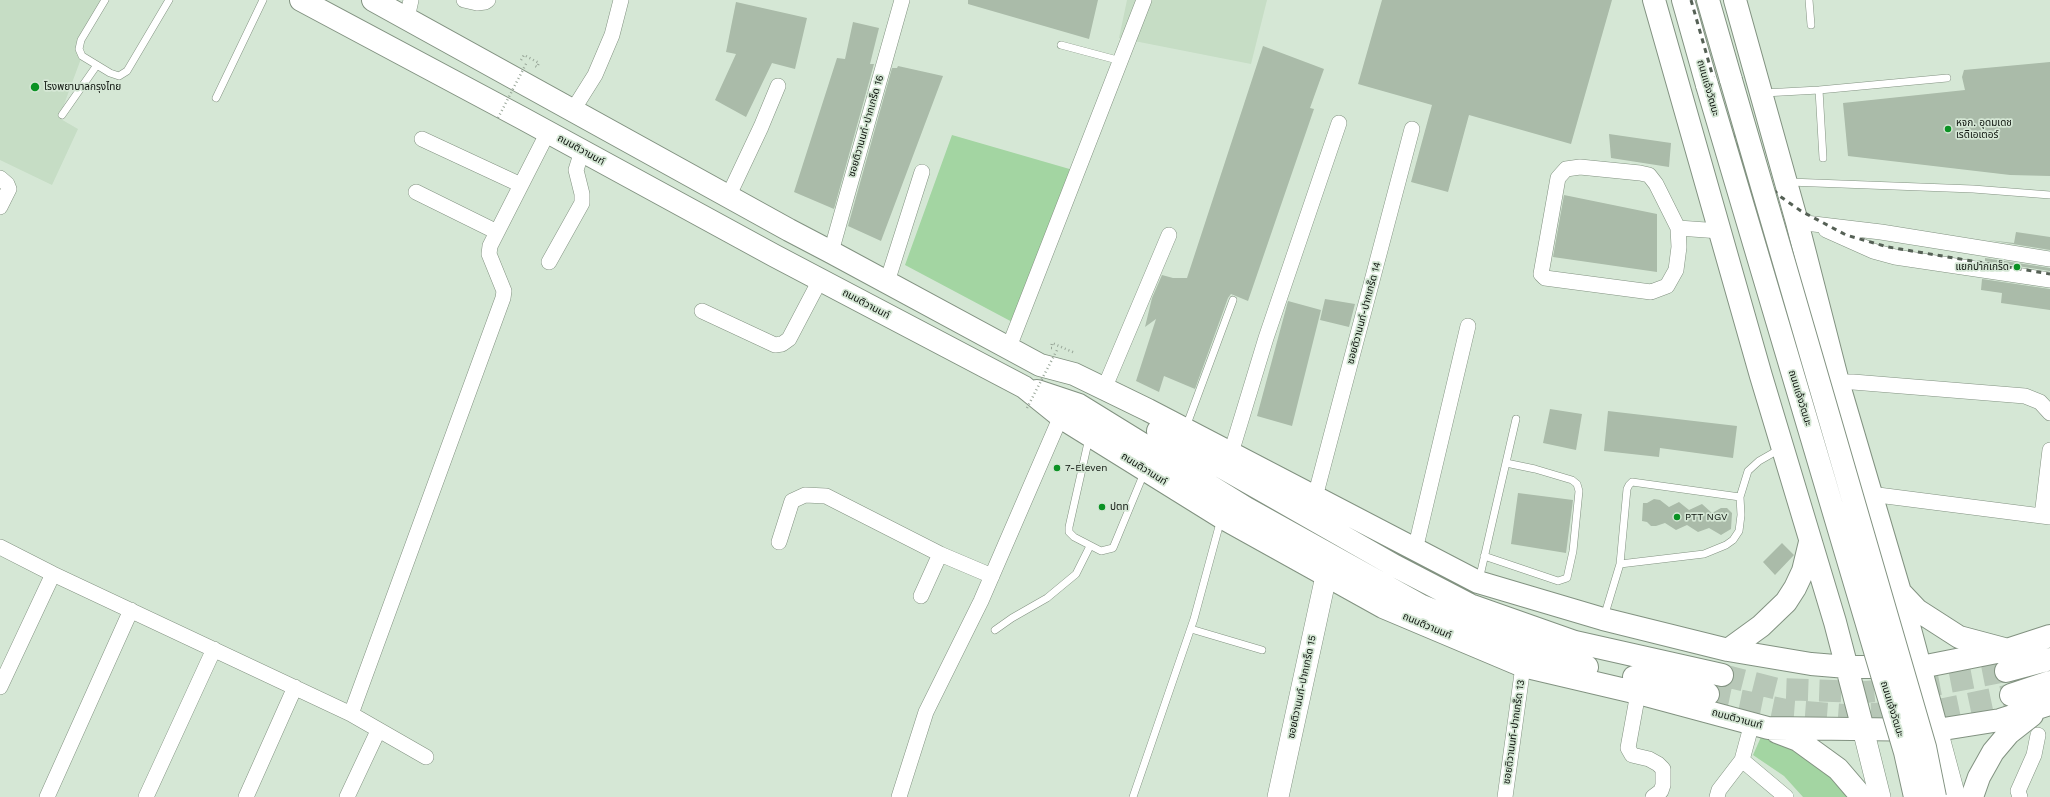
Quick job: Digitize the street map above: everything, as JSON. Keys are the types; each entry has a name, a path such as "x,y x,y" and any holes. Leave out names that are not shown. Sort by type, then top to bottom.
{"main road":[{"name":"ถนนติวานนท์","path":"302,0 820,280 1026,398 1061,416 1221,517 1326,576 1383,607 1523,666 1760,725 1937,730 2000,720 2046,706"},
{"path":"1654,0 1761,376 1847,667 1863,729"},
{"name":"ถนนแจ้งวัฒนะ","path":"1683,0 1903,744 1915,797"},
{"name":"ถนนแจ้งวัฒนะ","path":"1708,0 1925,747 1935,797"},
{"path":"1735,0 1762,93 1785,182 1806,223 1829,349 1870,494 1900,592 1937,730"},
{"path":"376,1 409,9 573,110 728,197 1009,347 1040,365 1071,386 1145,423 1395,566 1470,605 1575,642 1722,676"},
{"path":"1761,376 1798,387 1816,379 1825,370 1829,349"},
{"path":"1040,365 1074,374 1185,429 1478,582 1604,619 1728,650 1811,664 1847,667 1921,667 2050,658"},
{"path":"1026,398 1079,405 1246,508 1422,606 1515,644 1570,663 1708,694"},
{"path":"1728,650 1760,626 1786,602 1803,571 1810,542"},
{"path":"1900,592 1917,610 1959,637 2006,660"},
{"path":"2006,660 2050,636"},
{"path":"2011,695 2050,682"},
{"path":"1972,797 1979,777 1993,752 2009,733 2046,706"},
{"path":"1760,725 1798,740 1838,769 1862,797"}],"street":[{"path":"464,0 477,3 488,0"},
{"path":"573,110 595,75 601,62 612,35 621,0"},
{"name":"ซอยติวานนท์-ปากเกร็ด 16","path":"831,252 902,0"},
{"path":"1009,347 1144,0"},
{"path":"728,197 761,127 778,86"},
{"path":"1231,453 1266,338 1339,123"},
{"name":"ซอยติวานนท์-ปากเกร็ด 14","path":"1315,497 1412,129"},
{"path":"351,714 504,298 504,290 489,254 490,246 548,132"},
{"path":"422,139 521,185"},
{"path":"549,262 582,203 582,194 576,170 582,151"},
{"path":"1580,167 1648,175 1656,184 1678,228 1679,247 1676,270 1667,286 1659,290 1650,292 1545,278 1541,274 1558,178 1566,169 1580,167"},
{"path":"887,282 922,172"},
{"path":"0,178 7,184 9,189 0,207"},
{"path":"416,192 497,232"},
{"path":"1806,223 1881,232 2050,259"},
{"path":"1806,223 1873,251 1895,257 2050,280"},
{"path":"1678,228 1720,230"},
{"path":"1104,389 1169,235"},
{"path":"1961,267 1965,246"},
{"path":"702,311 775,346 782,344 789,339 820,280"},
{"path":"1415,550 1468,326"},
{"path":"1838,382 2024,396 2040,402 2050,413"},
{"path":"899,797 926,712 992,576 1061,416"},
{"path":"1870,494 2046,517 2050,450"},
{"path":"779,542 792,502 805,494 826,496 940,554 992,576"},
{"path":"0,547 53,574 351,714 378,731 426,757"},
{"path":"922,596 940,554"},
{"path":"0,687 53,574"},
{"name":"ซอยติวานนท์-ปากเกร็ด 15","path":"1278,797 1326,576"},
{"path":"47,797 131,610"},
{"path":"146,797 214,649"},
{"name":"ซอยติวานนท์-ปากเกร็ด 13","path":"1505,797 1523,666"},
{"path":"246,797 295,687"},
{"path":"1638,694 1628,748 1632,755 1649,759 1663,769 1664,785 1661,791 1653,797"},
{"path":"1717,797 1720,790 1742,760 1760,725"},
{"path":"1863,729 1880,797"},
{"path":"1937,730 1954,797"},
{"path":"347,797 378,731"},
{"path":"2020,797 2018,791 2034,755 2038,735"},
{"path":"1742,760 1786,797"}],"lane":[{"path":"105,0 81,40 79,49 82,56 110,73 119,76 127,71 169,0"},
{"path":"216,98 263,0"},
{"path":"1809,0 1811,25"},
{"path":"1061,45 1121,61"},
{"path":"62,115 97,65"},
{"path":"1762,93 1819,90 1947,78"},
{"path":"1819,90 1823,158"},
{"path":"1785,182 1973,189 2050,195"},
{"path":"1185,429 1233,300"},
{"path":"1478,582 1516,419"},
{"path":"1089,434 1069,526 1070,532 1074,537 1101,551 1113,548 1145,470"},
{"path":"1620,564 1704,554 1726,545 1733,540 1739,531 1740,497 1748,471 1759,461 1782,448"},
{"path":"1484,556 1558,581 1567,578 1573,551 1579,491 1577,484 1572,480 1535,469 1506,463"},
{"path":"1604,619 1620,564 1627,489 1632,482 1740,497"},
{"path":"1133,797 1191,629 1221,517"},
{"path":"995,630 1012,618 1047,598 1076,574 1090,546"},
{"path":"1191,629 1262,650"}],"path":[{"path":"498,118 528,62 537,67 539,64 524,55"},
{"path":"1026,398 1057,350 1051,348 1052,343 1080,355"}],"shaded area":[{"name":"โรงพยาบาลกรุงไทย","path":"0,0 105,0 81,40 82,56 59,118 78,129 52,185 0,160"},
{"path":"1127,0 1267,0 1251,64 1119,38"}],"green space":[{"path":"952,135 1073,170 1016,324 905,265"},
{"path":"1765,728 1810,754 1852,797 1803,797 1784,776 1753,755"}],"building":[{"path":"968,0 1098,0 1089,39 968,4"},
{"path":"1382,0 1612,0 1571,144 1469,115 1448,192 1411,182 1432,105 1358,84"},
{"path":"736,2 807,18 795,69 772,63 746,117 715,100 736,54 726,52"},
{"path":"853,22 879,28 870,64 874,64 834,209 794,192 837,58 845,59"},
{"path":"1263,46 1324,69 1310,108 1314,109 1248,301 1231,294 1228,298 1195,389 1164,376 1159,392 1136,381 1156,319 1145,327 1152,298 1162,275 1173,278 1187,278"},
{"name":"หจก. อุดมเดช เรดิเอเตอร์","path":"2050,62 2050,176 2010,175 1848,156 1843,103 1965,90 1962,77 1964,70"},
{"path":"898,66 943,76 881,241 848,226 892,68 897,68"},
{"path":"1609,134 1671,143 1669,167 1611,158"},
{"path":"1564,195 1657,214 1657,272 1553,257"},
{"path":"2016,232 2050,237 2050,250 1988,240 2014,243"},
{"path":"1985,258 2050,268 2050,271 1985,261"},
{"path":"1982,279 2050,289 2050,310 2001,303 2002,293 1981,290"},
{"path":"1325,299 1355,304 1349,327 1320,320"},
{"path":"1288,301 1321,310 1292,426 1257,416"},
{"path":"1550,409 1582,414 1576,450 1543,443"},
{"path":"1608,411 1737,426 1733,458 1660,448 1659,457 1604,451"},
{"path":"1518,493 1573,500 1566,553 1511,544"},
{"path":"1654,499 1660,500 1669,507 1679,502 1689,510 1702,504 1712,513 1721,508 1727,508 1732,513 1731,529 1721,535 1709,528 1698,532 1687,525 1676,530 1665,523 1651,526 1647,522 1642,521 1643,503 1647,503"},
{"path":"1782,543 1794,555 1775,575 1763,562"}],"tunnel":[{"path":"1722,675 1778,689 1866,692 1934,685 2006,671"},
{"path":"1708,694 1791,711 1844,715 1919,712 1944,709 2011,695"}],"railway":[{"path":"1691,0 1715,84 1734,138 1746,159 1764,181 1781,197 1801,211 1846,235 1888,247 2050,274"}],"place":[{"name":"โรงพยาบาลกรุงไทย","path":"35,87"},
{"name":"หจก. อุดมเดช เรดิเอเตอร์","path":"1948,129"},
{"name":"แยกปากเกร็ด","path":"2017,267"},
{"name":"7-Eleven","path":"1057,468"},
{"name":"ปตท","path":"1102,507"},
{"name":"PTT NGV","path":"1677,517"}]}
